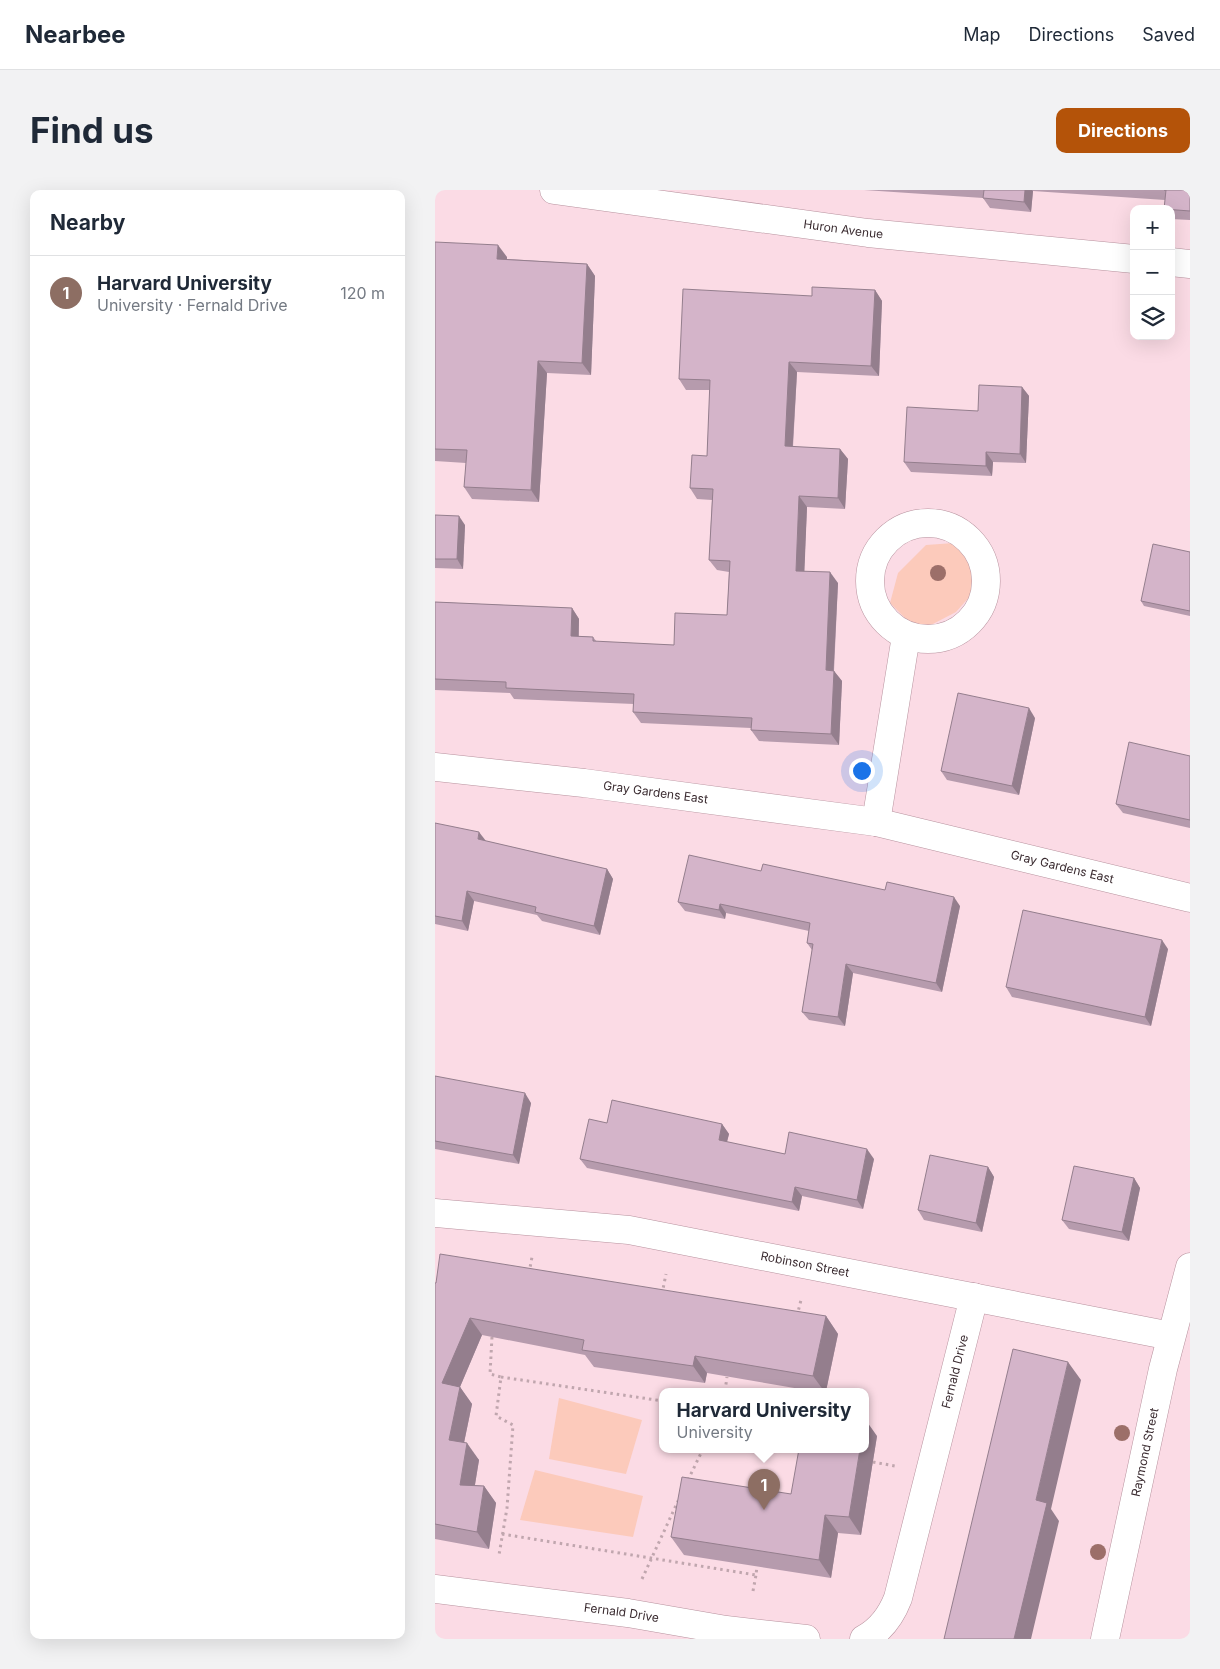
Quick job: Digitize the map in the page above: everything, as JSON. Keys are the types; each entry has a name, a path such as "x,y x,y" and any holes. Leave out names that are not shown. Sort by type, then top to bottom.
{"street":[{"name":"Huron Avenue","path":"562,190 868,233 1130,259"},
{"path":"1175,262 1190,264"},
{"path":"918,523 939,524 959,531 975,546 985,566 986,587 980,608 967,625 949,636 927,640 906,636 888,624 875,607 869,586 871,564 881,545 897,531 918,523"},
{"path":"876,822 906,636"},
{"name":"Gray Gardens East","path":"435,767 584,783 876,822 1190,898"},
{"name":"Robinson Street","path":"435,1213 629,1230 1171,1336"},
{"name":"Raymond Street","path":"1105,1639 1171,1336 1186,1297 1190,1267"},
{"name":"Fernald Drive","path":"863,1639 883,1624 892,1613 898,1598 974,1297"},
{"name":"Fernald Drive","path":"435,1589 628,1613 726,1630 806,1639"}],"path":[{"path":"528,1276 533,1252"},
{"path":"662,1297 667,1273"},
{"path":"797,1318 802,1294"},
{"path":"492,1337 490,1374 659,1400"},
{"path":"725,1388 727,1376"},
{"path":"499,1555 507,1508 513,1425 496,1416 501,1377"},
{"path":"687,1482 701,1453"},
{"path":"873,1462 895,1466"},
{"path":"643,1577 679,1499"},
{"path":"502,1534 755,1575"},
{"path":"753,1591 757,1566"}],"shaded area":[{"path":"954,543 980,569 972,594 956,612 931,625 910,623 890,603 898,573 926,545"},
{"path":"559,1398 642,1420 626,1474 549,1459"},
{"path":"535,1470 643,1496 633,1537 520,1520"}],"building":[{"path":"984,190 1025,190 1024,202 983,198"},
{"path":"1166,190 1190,190 1190,211 1175,210 1175,205 1164,205"},
{"path":"435,242 498,245 497,259 587,264 582,363 538,361 531,490 464,487 467,450 435,449"},
{"path":"812,287 875,290 871,366 789,362 785,446 840,449 838,498 799,496 796,571 830,572 826,670 834,671 831,734 751,730 752,718 633,712 634,694 506,688 506,682 435,679 435,602 572,608 571,636 593,637 593,641 674,645 675,613 727,615 730,561 709,560 713,489 690,488 692,455 707,456 710,380 679,379 683,289 812,296"},
{"path":"979,385 1022,387 1020,454 986,452 986,466 904,462 907,407 978,411"},
{"path":"435,515 459,516 457,559 435,559"},
{"path":"1153,544 1190,552 1190,611 1141,601"},
{"path":"958,693 1029,708 1012,786 941,771"},
{"path":"1129,742 1190,756 1190,820 1116,804"},
{"path":"435,823 479,832 478,839 607,869 594,926 535,912 536,907 467,891 462,921 435,916"},
{"path":"689,855 761,871 763,864 885,890 887,882 954,897 936,983 846,964 838,1017 802,1012 813,944 807,943 810,923 720,904 719,910 678,902"},
{"path":"1023,910 1162,940 1145,1017 1006,987"},
{"path":"435,1076 525,1093 513,1155 435,1141"},
{"path":"612,1100 722,1124 719,1140 785,1154 789,1132 867,1149 857,1200 795,1187 792,1202 580,1159 589,1119 607,1123"},
{"path":"930,1155 988,1167 976,1223 918,1210"},
{"path":"1074,1166 1134,1178 1122,1232 1062,1220"},
{"path":"440,1254 826,1316 813,1376 695,1356 693,1366 582,1350 584,1340 470,1318 442,1383 460,1387 449,1440 467,1443 460,1485 484,1486 477,1532 435,1524 435,1283"},
{"path":"1013,1349 1068,1362 1036,1500 1047,1503 1014,1639 944,1639"},
{"path":"798,1453 859,1453 849,1517 825,1515 819,1560 671,1537 682,1477 791,1494"}],"place":[{"name":"Harvard University","path":"764,1510"}]}
